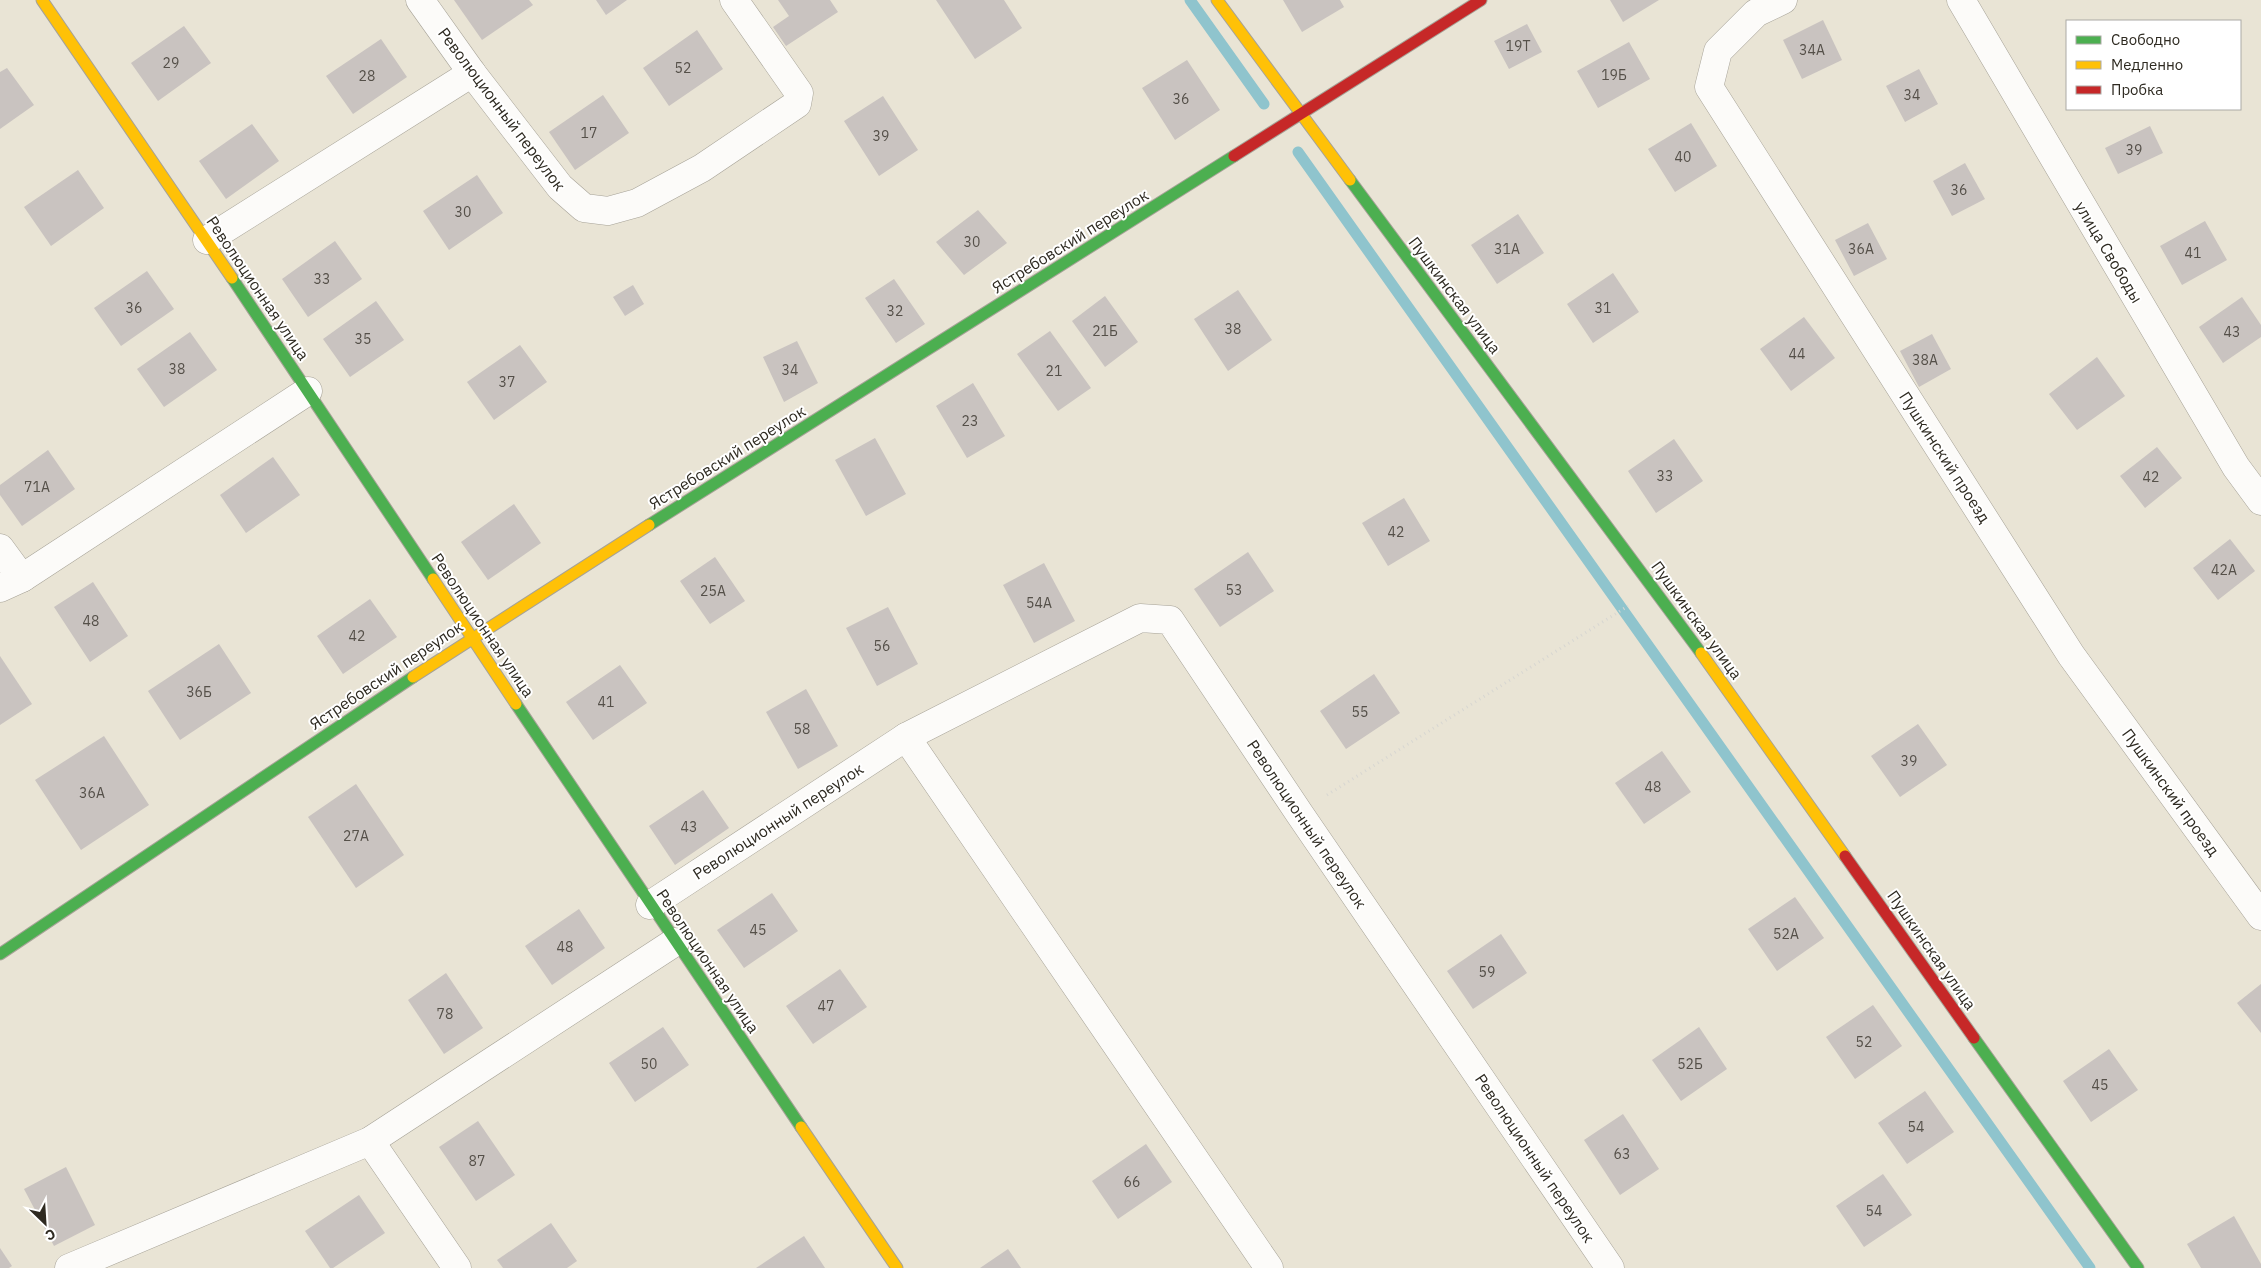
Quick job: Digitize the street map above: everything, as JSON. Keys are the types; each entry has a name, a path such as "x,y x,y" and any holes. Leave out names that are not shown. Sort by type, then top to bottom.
{"street":[{"name":"Революционная улица","path":"42,0 207,240 650,905 897,1268"},
{"name":"Революционный переулок","path":"420,0 472,73 560,188 584,208 608,211 637,204 702,168 797,104 798,93 734,0"},
{"name":"Пушкинская улица","path":"1217,0 1300,115 1655,589 2138,1268"},
{"name":"Ястребовский переулок","path":"0,954 472,637 1481,0"},
{"name":"Пушкинский проезд","path":"1782,0 1756,13 1718,51 1709,88 2071,655 2261,916"},
{"name":"улица Свободы","path":"1961,0 2236,467 2261,501"},
{"path":"207,240 472,73"},
{"path":"0,548 11,583 308,391"},
{"name":"Революционный переулок","path":"650,905 906,737 1140,618 1170,620 1299,813 1610,1268"},
{"path":"906,737 1269,1268"},
{"path":"69,1268 370,1141 675,942"},
{"path":"370,1141 457,1268"}],"path":[{"path":"1299,813 1655,589"}],"building":[{"path":"454,0 529,0 533,5 482,40"},
{"path":"596,0 627,0 606,15"},
{"path":"778,0 830,0 838,12 786,46 773,27 789,16"},
{"path":"936,0 1004,0 1022,28 975,59"},
{"path":"1283,0 1340,0 1344,7 1302,32"},
{"path":"1610,0 1659,0 1623,22"},
{"path":"1823,20 1842,60 1802,79 1783,40"},
{"path":"1527,24 1542,52 1509,69 1494,41"},
{"path":"184,26 211,63 158,101 131,63"},
{"path":"697,30 723,69 669,106 643,68"},
{"path":"381,39 407,77 353,114 326,76"},
{"path":"1629,42 1650,79 1598,108 1577,71"},
{"path":"1187,60 1220,110 1175,140 1142,88"},
{"path":"7,68 34,105 0,129 0,72"},
{"path":"1919,69 1938,104 1905,122 1886,86"},
{"path":"603,95 629,133 575,170 549,132"},
{"path":"883,96 918,150 879,176 844,121"},
{"path":"1691,123 1717,166 1675,192 1648,149"},
{"path":"252,124 279,161 226,199 199,161"},
{"path":"2150,126 2163,153 2118,174 2105,148"},
{"path":"1965,163 1985,199 1952,216 1933,181"},
{"path":"78,170 104,208 51,246 24,207"},
{"path":"477,175 503,213 449,250 423,211"},
{"path":"978,210 1007,243 964,275 936,242"},
{"path":"1518,214 1544,253 1497,284 1471,245"},
{"path":"2205,221 2227,260 2182,285 2160,246"},
{"path":"1868,223 1887,259 1854,276 1835,240"},
{"path":"335,241 362,279 308,317 282,279"},
{"path":"147,271 174,309 121,346 94,308"},
{"path":"1613,273 1639,312 1593,343 1567,304"},
{"path":"894,279 925,324 896,343 865,298"},
{"path":"633,285 644,304 625,316 613,297"},
{"path":"1238,290 1272,340 1228,371 1194,319"},
{"path":"1105,296 1138,342 1105,367 1072,321"},
{"path":"2242,297 2261,325 2261,337 2223,363 2199,327"},
{"path":"376,301 404,340 350,377 323,339"},
{"path":"1804,317 1835,358 1791,391 1760,349"},
{"path":"1050,331 1091,388 1058,411 1017,354"},
{"path":"190,332 217,370 164,407 137,369"},
{"path":"1932,334 1951,369 1919,387 1900,351"},
{"path":"797,341 818,383 784,402 763,357"},
{"path":"520,345 547,382 494,420 467,382"},
{"path":"2097,357 2125,396 2077,430 2049,394"},
{"path":"973,383 1005,436 967,458 936,406"},
{"path":"875,438 906,494 866,516 835,460"},
{"path":"1674,439 1703,481 1656,513 1628,471"},
{"path":"2157,447 2182,478 2145,508 2120,476"},
{"path":"48,450 75,489 22,526 0,495 0,485"},
{"path":"273,457 300,495 246,533 220,495"},
{"path":"1404,498 1430,541 1388,566 1362,523"},
{"path":"514,504 541,543 488,580 461,542"},
{"path":"2230,539 2255,571 2218,600 2193,568"},
{"path":"1248,552 1274,591 1220,627 1194,589"},
{"path":"715,557 745,601 710,624 680,581"},
{"path":"1044,563 1075,621 1034,643 1003,585"},
{"path":"93,582 128,636 90,662 54,607"},
{"path":"370,599 397,637 343,674 317,636"},
{"path":"888,607 918,664 877,686 846,628"},
{"path":"219,644 251,693 180,740 148,691"},
{"path":"0,656 32,704 0,725"},
{"path":"620,665 647,703 593,740 566,702"},
{"path":"1374,674 1400,713 1346,749 1320,711"},
{"path":"806,689 838,746 798,769 766,712"},
{"path":"1918,724 1947,765 1900,797 1871,756"},
{"path":"104,736 149,805 81,850 35,780"},
{"path":"1662,751 1691,792 1644,824 1615,783"},
{"path":"356,784 404,855 356,888 308,817"},
{"path":"703,790 729,828 675,865 649,826"},
{"path":"772,893 798,931 744,968 717,930"},
{"path":"1795,897 1824,938 1777,971 1748,929"},
{"path":"579,909 605,948 552,985 525,946"},
{"path":"1501,934 1527,973 1473,1009 1447,971"},
{"path":"840,969 867,1007 813,1044 786,1006"},
{"path":"446,973 483,1028 444,1054 408,1000"},
{"path":"2261,984 2261,1033 2237,1003"},
{"path":"1873,1005 1902,1046 1855,1079 1826,1037"},
{"path":"663,1027 689,1065 635,1102 609,1063"},
{"path":"1699,1027 1727,1069 1681,1101 1652,1060"},
{"path":"2109,1049 2138,1090 2091,1122 2063,1081"},
{"path":"1925,1091 1954,1132 1907,1164 1878,1123"},
{"path":"1623,1114 1659,1169 1620,1195 1584,1140"},
{"path":"478,1121 515,1175 476,1201 439,1147"},
{"path":"1146,1144 1172,1182 1118,1219 1092,1181"},
{"path":"66,1167 95,1225 54,1246 24,1189"},
{"path":"1883,1174 1912,1215 1864,1247 1836,1206"},
{"path":"359,1195 385,1233 333,1268 330,1268 305,1231"},
{"path":"2234,1216 2261,1264 2261,1268 2201,1268 2187,1244"},
{"path":"551,1223 577,1261 567,1268 503,1268 497,1260"},
{"path":"804,1236 825,1268 756,1268"},
{"path":"0,1248 12,1266 9,1268 0,1268"},
{"path":"1008,1249 1021,1268 980,1268"}],"waterway":[{"path":"1190,0 1264,104"},
{"path":"1298,152 2090,1268"}],"traffic: fast":[{"path":"649,525 1234,156"},
{"path":"1350,180 1701,653"},
{"path":"232,278 433,579"},
{"path":"0,954 413,677"},
{"path":"516,704 801,1127"},
{"path":"1974,1038 2138,1268"}],"traffic: slow":[{"path":"42,0 232,278"},
{"path":"1217,0 1350,180"},
{"path":"413,677 649,525"},
{"path":"433,579 516,704"},
{"path":"1701,653 1845,856"},
{"path":"801,1127 897,1268"}],"traffic: jam":[{"path":"1234,156 1481,0"},
{"path":"1845,856 1974,1038"}]}
